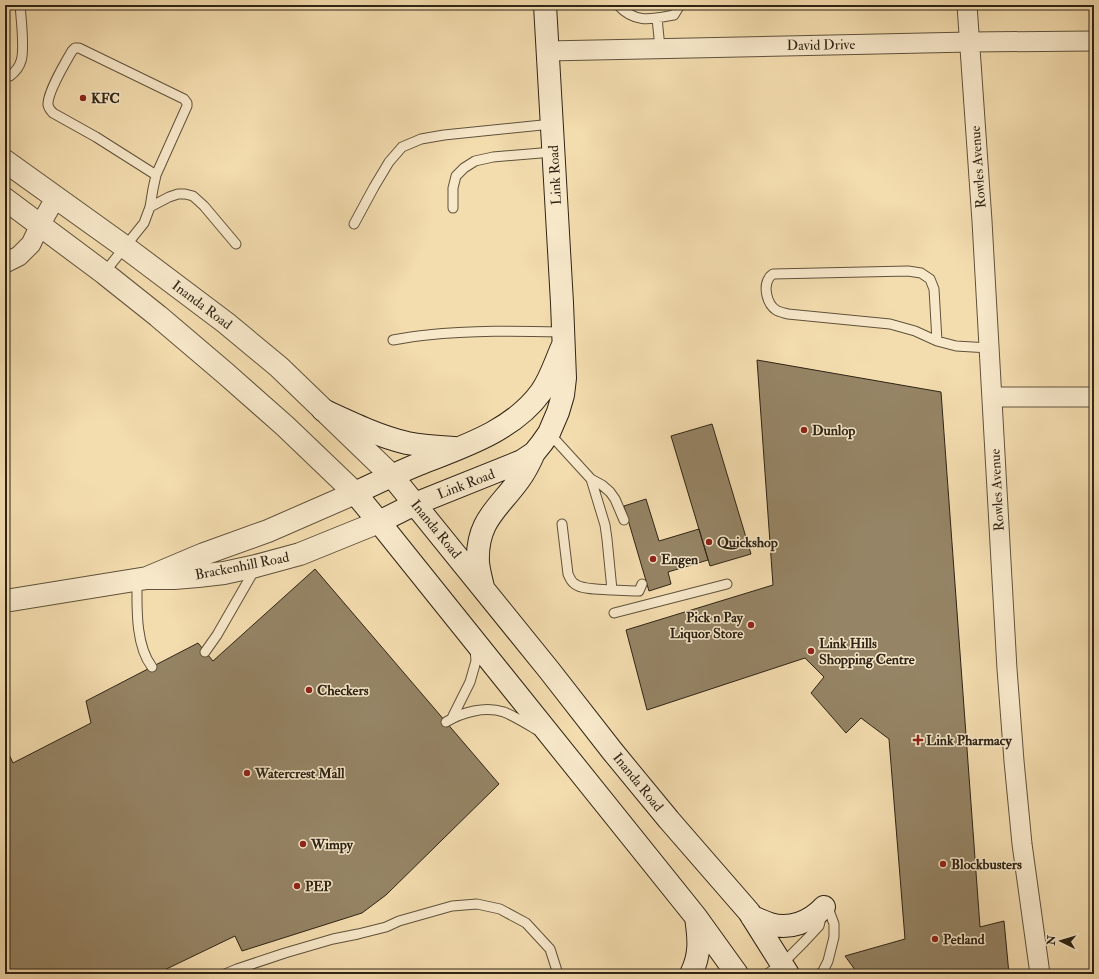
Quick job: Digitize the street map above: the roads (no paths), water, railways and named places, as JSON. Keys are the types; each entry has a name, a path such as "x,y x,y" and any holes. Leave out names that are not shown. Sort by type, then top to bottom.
{"main road":[{"name":"Link Road","path":"379,522 415,504 522,461 534,453 542,443 549,433 558,412 563,395 564,378 562,303 545,5"},
{"name":"Inanda Road","path":"5,162 125,247 226,323 279,367 392,476 627,769 749,912 779,970"},
{"path":"5,199 104,273 158,316 285,426 355,493 696,917 737,974"},
{"name":"Link Road","path":"355,493 484,437 505,425 527,407 541,392 549,377 563,338"},
{"path":"527,407 549,433"},
{"path":"323,410 366,430 387,437 431,446 459,448"},
{"path":"483,588 478,557 480,537 484,526 490,514 519,480 534,453"},
{"name":"Brackenhill Road","path":"142,579 204,554 268,531 355,493"},
{"name":"Brackenhill Road","path":"5,601 142,579 174,578 224,573 272,563 300,554 379,522"},
{"path":"752,917 770,924 791,926 808,920 824,907"},
{"path":"691,974 698,956 699,939 696,917"}],"street":[{"name":"Rowles Avenue","path":"967,5 1013,753 1023,852 1040,974"},
{"name":"David Drive","path":"547,51 970,42 1094,41"},
{"path":"5,263 19,256 31,244 56,197"},
{"path":"992,397 1094,397"}],"lane":[{"path":"5,75 10,76 17,70 22,61 22,25 20,5"},
{"path":"618,5 625,12 639,19 674,15 680,5"},
{"path":"657,18 660,48"},
{"path":"104,273 144,223 150,206 156,175 187,103 184,99 79,48 75,48 56,80 48,104 49,108 53,114 96,137 156,175"},
{"path":"354,224 389,162 402,147 421,139 444,135 552,124"},
{"path":"453,208 453,188 456,176 464,168 475,161 493,157 554,152"},
{"path":"150,206 178,194 193,196 204,206 236,244"},
{"path":"937,341 934,289 930,279 921,273 908,270 774,274 768,279 766,285 770,303 776,310 788,314 890,324 914,331 937,341 956,346 989,348"},
{"path":"393,340 455,332 563,338"},
{"path":"549,433 591,479 602,485 610,492 624,520"},
{"path":"591,479 605,525 612,590"},
{"path":"562,524 568,574 575,585 581,587 635,591 639,590 642,584"},
{"path":"205,652 218,635 256,566"},
{"path":"142,579 139,630 143,653 152,667"},
{"path":"614,613 727,584"},
{"path":"474,640 476,661 470,682 449,720 478,710 502,712 552,738"},
{"path":"779,970 819,926 824,907 823,897 834,924 834,937 828,961 820,974"},
{"path":"226,974 285,953 333,939 386,927 399,921 452,906 477,904 500,908 526,923 550,949 558,974"}],"place":[{"name":"KFC","path":"83,98"},
{"name":"Dunlop","path":"804,430"},
{"name":"Quickshop","path":"709,542"},
{"name":"Engen","path":"653,559"},
{"name":"Pick n Pay Liquor Store","path":"751,625"},
{"name":"Link Hills Shopping Centre","path":"811,651"},
{"name":"Checkers","path":"309,690"},
{"name":"Link Pharmacy","path":"918,740"},
{"name":"Watercrest Mall","path":"247,773"},
{"name":"Wimpy","path":"303,844"},
{"name":"Blockbusters","path":"943,864"},
{"name":"PEP","path":"297,886"},
{"name":"Petland","path":"935,939"}]}
